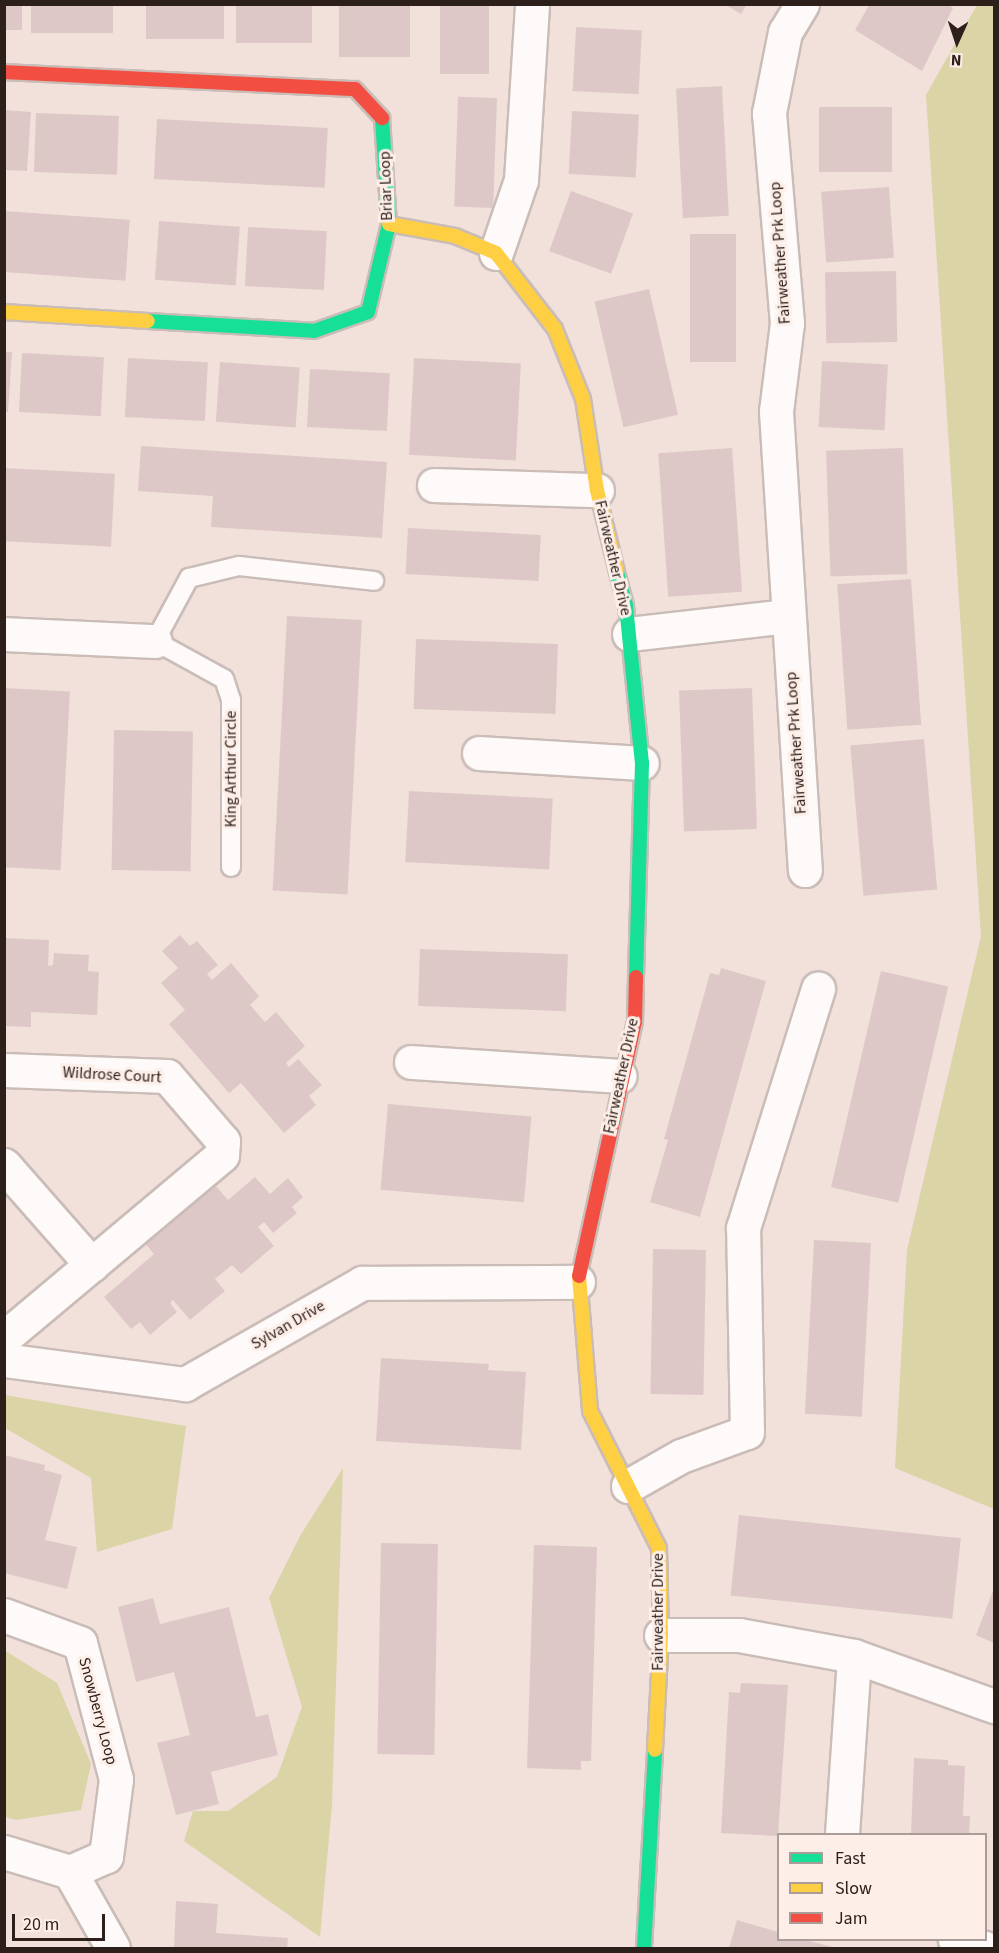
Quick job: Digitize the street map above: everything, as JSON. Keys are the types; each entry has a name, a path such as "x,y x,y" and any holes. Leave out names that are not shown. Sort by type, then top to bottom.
{"street":[{"path":"496,253 521,180 532,4"},
{"name":"Fairweather Prk Loop","path":"802,4 785,32 769,113 787,323 776,411 787,616 805,870"},
{"name":"Briar Loop","path":"4,72 355,88 384,121 389,224 368,312 314,331 4,312"},
{"name":"Fairweather Drive","path":"389,224 455,236 496,253 555,329 583,399 597,490 626,606 642,763 635,1022 620,1076 578,1282 590,1411 659,1548 661,1635 644,1948"},
{"path":"434,485 597,490"},
{"path":"629,634 787,616"},
{"name":"King Arthur Circle","path":"4,634 155,641"},
{"path":"479,753 642,763"},
{"path":"628,1486 681,1456 747,1432 743,1228 818,988"},
{"path":"411,1062 620,1076"},
{"name":"Wildrose Court","path":"4,1070 166,1076 223,1141 222,1155 4,1338"},
{"path":"4,1165 92,1265"},
{"name":"Sylvan Drive","path":"4,1360 185,1384 362,1283 578,1282"},
{"name":"Snowberry Loop","path":"4,1615 80,1643 116,1779 106,1856 70,1872"},
{"path":"661,1635 739,1635 854,1656 994,1706"},
{"path":"842,1833 854,1656"},
{"path":"4,1852 70,1872 112,1948"},
{"path":"959,1941 984,1948"}],"lane":[{"path":"155,641 189,578 239,566 374,581"},
{"name":"King Arthur Circle","path":"155,641 224,679 231,700 231,867"}],"shaded area":[{"path":"977,5 994,5 994,1509 895,1468 907,1250 981,936 926,95"},
{"path":"5,1395 186,1426 172,1529 97,1552 91,1478 5,1428"},
{"path":"343,1468 332,1804 320,1937 184,1841 193,1811 228,1811 277,1777 302,1707 269,1598 300,1536"},
{"path":"4,1650 57,1683 91,1764 81,1810 16,1820 5,1817"}],"building":[{"path":"4,4 22,4 22,30 4,30"},
{"path":"31,4 113,4 113,33 31,33"},
{"path":"146,4 224,4 224,39 146,39"},
{"path":"236,4 312,4 312,43 236,43"},
{"path":"339,4 410,4 410,57 339,57"},
{"path":"440,4 489,4 489,74 440,74"},
{"path":"724,4 747,4 741,14"},
{"path":"869,5 948,5 953,8 922,71 855,30"},
{"path":"576,27 642,30 639,94 573,91"},
{"path":"722,86 729,216 683,218 676,88"},
{"path":"458,97 497,98 493,208 454,207"},
{"path":"819,107 892,107 892,172 819,172"},
{"path":"4,110 31,112 27,171 4,170"},
{"path":"572,111 639,115 636,177 569,174"},
{"path":"36,113 119,116 117,175 34,172"},
{"path":"157,119 328,128 325,188 154,179"},
{"path":"889,187 894,258 826,263 821,192"},
{"path":"571,191 633,214 611,274 549,251"},
{"path":"4,211 130,220 125,281 4,272"},
{"path":"159,221 240,227 236,286 155,280"},
{"path":"248,227 327,231 324,290 245,286"},
{"path":"690,234 736,234 736,362 690,362"},
{"path":"896,271 897,342 826,343 825,272"},
{"path":"649,289 678,415 623,427 594,302"},
{"path":"4,352 12,352 8,412 4,412"},
{"path":"22,353 104,357 101,416 19,412"},
{"path":"128,358 208,362 205,421 125,417"},
{"path":"414,358 521,364 516,460 409,455"},
{"path":"822,361 888,364 884,430 819,427"},
{"path":"220,362 300,368 296,427 216,422"},
{"path":"310,369 390,373 387,431 307,427"},
{"path":"141,446 387,462 382,538 211,527 213,496 138,491"},
{"path":"732,448 742,592 668,597 658,453"},
{"path":"903,448 907,574 830,577 826,451"},
{"path":"4,468 115,474 111,547 4,541"},
{"path":"408,528 541,535 538,581 406,574"},
{"path":"911,579 921,725 847,730 837,584"},
{"path":"287,616 362,620 348,895 273,891"},
{"path":"416,639 558,644 555,714 414,709"},
{"path":"4,688 70,691 61,870 4,867"},
{"path":"752,688 757,829 684,831 679,691"},
{"path":"114,730 193,731 191,871 112,870"},
{"path":"924,739 937,889 863,896 850,745"},
{"path":"409,791 553,799 549,869 405,862"},
{"path":"180,935 190,946 197,941 218,965 207,974 212,980 231,963 259,996 250,1005 265,1022 276,1012 305,1046 286,1063 289,1067 298,1059 322,1085 309,1096 316,1105 284,1133 241,1083 229,1093 169,1024 185,1010 161,983 178,968 162,951"},
{"path":"4,938 49,940 48,966 53,965 54,953 89,955 88,971 99,972 97,1015 31,1012 31,1027 4,1026"},
{"path":"420,949 568,954 566,1011 418,1006"},
{"path":"721,968 766,981 700,1217 650,1202 668,1140 664,1139 710,973 719,975"},
{"path":"881,971 948,987 898,1203 831,1187"},
{"path":"388,1104 531,1117 524,1202 381,1190"},
{"path":"255,1177 270,1194 288,1178 303,1197 292,1207 297,1213 273,1233 264,1222 258,1227 274,1246 241,1274 232,1265 215,1279 225,1291 190,1320 173,1300 170,1303 177,1312 150,1335 140,1322 131,1329 104,1297 154,1254 144,1242 214,1184 228,1200"},
{"path":"814,1240 871,1243 862,1417 805,1414"},
{"path":"653,1249 706,1250 703,1395 650,1394"},
{"path":"381,1358 489,1364 488,1370 526,1372 521,1450 376,1441"},
{"path":"4,1455 45,1465 44,1470 62,1475 45,1540 77,1547 67,1589 4,1573"},
{"path":"739,1515 961,1538 952,1619 731,1596"},
{"path":"381,1543 438,1544 434,1755 377,1754"},
{"path":"534,1545 597,1547 591,1761 581,1761 581,1770 527,1768"},
{"path":"994,1588 994,1643 976,1635"},
{"path":"153,1598 160,1624 229,1607 256,1717 268,1714 278,1755 211,1772 219,1804 176,1815 157,1743 190,1735 174,1672 136,1682 118,1607"},
{"path":"741,1683 788,1685 777,1836 721,1833 729,1692 740,1693"},
{"path":"914,1758 948,1760 948,1765 965,1766 963,1816 970,1816 969,1833 911,1833"},
{"path":"176,1901 218,1904 216,1933 288,1938 287,1948 174,1948"},
{"path":"737,1920 777,1932 777,1941 810,1941 836,1948 729,1948"}],"traffic: fast":[{"path":"148,321 314,331 368,312 389,224 382,118"},
{"path":"617,572 626,606 642,763 636,977"},
{"path":"644,1948 655,1750"}],"traffic: slow":[{"path":"389,224 455,236 496,253 555,329 583,399 597,490 617,572"},
{"path":"4,312 148,321"},
{"path":"579,1276 590,1411 659,1548 661,1635 655,1750"}],"traffic: jam":[{"path":"4,72 355,89 382,118"},
{"path":"579,1276 635,1022 636,977"}]}
